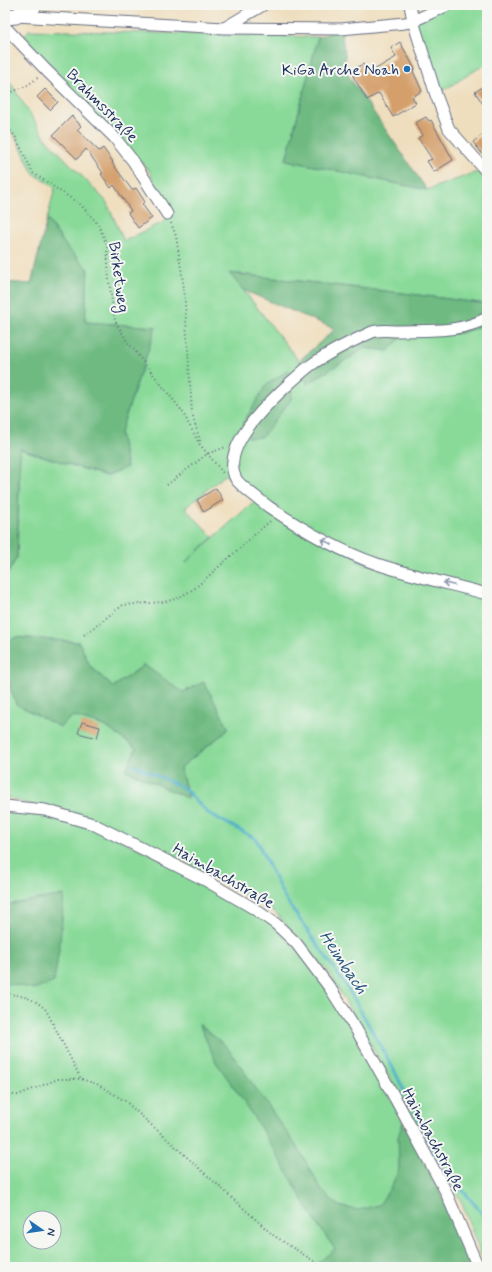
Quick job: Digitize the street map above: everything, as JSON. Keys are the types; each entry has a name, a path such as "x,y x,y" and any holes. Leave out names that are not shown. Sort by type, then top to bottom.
{"main road":[{"path":"10,17 35,5"}],"street":[{"path":"224,28 263,5"},
{"path":"410,5 413,21 436,95 449,129 487,172"},
{"path":"10,17 224,28 341,29 405,23 413,21 448,5"},
{"name":"Brahmsstraße","path":"5,27 114,137 133,161 167,214"},
{"path":"487,318 473,325 453,330 372,332 335,350 310,366 269,401 250,424 236,451 233,466 236,480 262,502 295,525 322,540 376,564 487,594"},
{"name":"Haimbachstraße","path":"5,806 45,810 93,824 205,880 254,908 276,924 296,943 330,988 356,1029 396,1100 444,1190 478,1267"}],"path":[{"path":"5,95 26,86 47,71"},
{"name":"Birketweg","path":"5,125 15,136 33,173 81,205 98,224 107,245 109,281 115,321 127,341 182,411 201,447"},
{"path":"167,214 176,236 184,288 192,414 201,447 225,475 236,480"},
{"path":"167,485 207,454 240,443"},
{"path":"84,635 122,605 163,602 176,599 194,589 278,513"},
{"path":"5,993 28,997 39,1002 46,1010 81,1079"},
{"path":"5,1095 18,1095 58,1079 81,1079 97,1084 125,1101 273,1235 324,1267"}],"green space":[{"path":"448,5 487,5 487,63 436,95 413,21"},
{"path":"341,29 348,75 427,190 286,160 318,37"},
{"path":"29,30 318,37 286,160 427,190 477,172 487,179 487,304 230,273 299,361 307,384 365,348 388,351 402,336 461,333 487,324 487,592 356,561 487,599 487,1267 461,1201 329,973 275,912 160,848 86,818 5,797 5,672 16,704 73,716 105,726 136,748 126,770 189,799 180,768 229,729 144,665 113,687 90,666 79,642 16,637 5,644 5,578 17,557 20,449 106,476 127,467 120,433 156,327 85,322 88,269 66,246 47,219 55,188 33,173 15,136 5,126 5,82 8,79 46,139 106,201 124,241 165,221 167,214 149,170 114,137 23,38","holes":["225,475 258,498 185,563 213,537 185,508"]},
{"path":"47,219 66,246 88,269 85,322 156,327 120,433 127,467 107,476 20,449 17,557 5,578 5,282 31,284"},
{"path":"229,273 487,304 487,324 461,333 402,336 388,351 365,348 307,384 299,361 335,329 243,290"},
{"path":"289,370 292,398 262,437 249,438 243,423 266,385"},
{"path":"16,637 79,642 90,666 113,687 144,665 183,692 204,682 229,729 180,768 189,799 126,770 136,748 105,726 73,716 60,727 16,704 5,672 5,644"},
{"path":"5,811 53,813 96,828 202,879 269,922 302,953 357,1035 359,1046 368,1067 378,1076 403,1122 439,1197 369,1267 5,1267"},
{"path":"64,895 60,943 54,982 35,989 5,983 5,905"},
{"path":"199,1024 226,1046 300,1151 322,1191 339,1206 358,1210 379,1205 391,1187 399,1169 398,1137 403,1122 444,1200 473,1267 317,1267 318,1263 335,1249 315,1221 275,1151 244,1102 216,1062"}],"building":[{"path":"400,42 415,69 413,71 422,91 412,97 416,103 393,117 379,93 367,100 350,71 363,64 369,73 396,57 391,48"},
{"path":"487,84 487,110 475,92"},
{"path":"45,89 58,102 50,110 37,97"},
{"path":"72,116 81,126 77,130 99,151 103,148 132,190 136,188 145,202 142,204 152,218 138,228 128,213 131,211 114,185 111,188 101,174 103,173 86,149 77,159 53,135"},
{"path":"426,117 429,121 431,120 453,160 434,172 427,161 432,159 418,138 423,135 415,123"},
{"path":"487,131 487,160 473,142"},
{"path":"216,488 223,500 204,512 197,500"},
{"path":"82,722 100,727 97,738 78,733"}],"waterway":[{"name":"Heimbach","path":"134,765 184,788 208,813 256,839 284,897 349,990 394,1070 418,1118 435,1158 487,1219"}],"place":[{"name":"KiGa Arche Noah","path":"407,69"}]}
